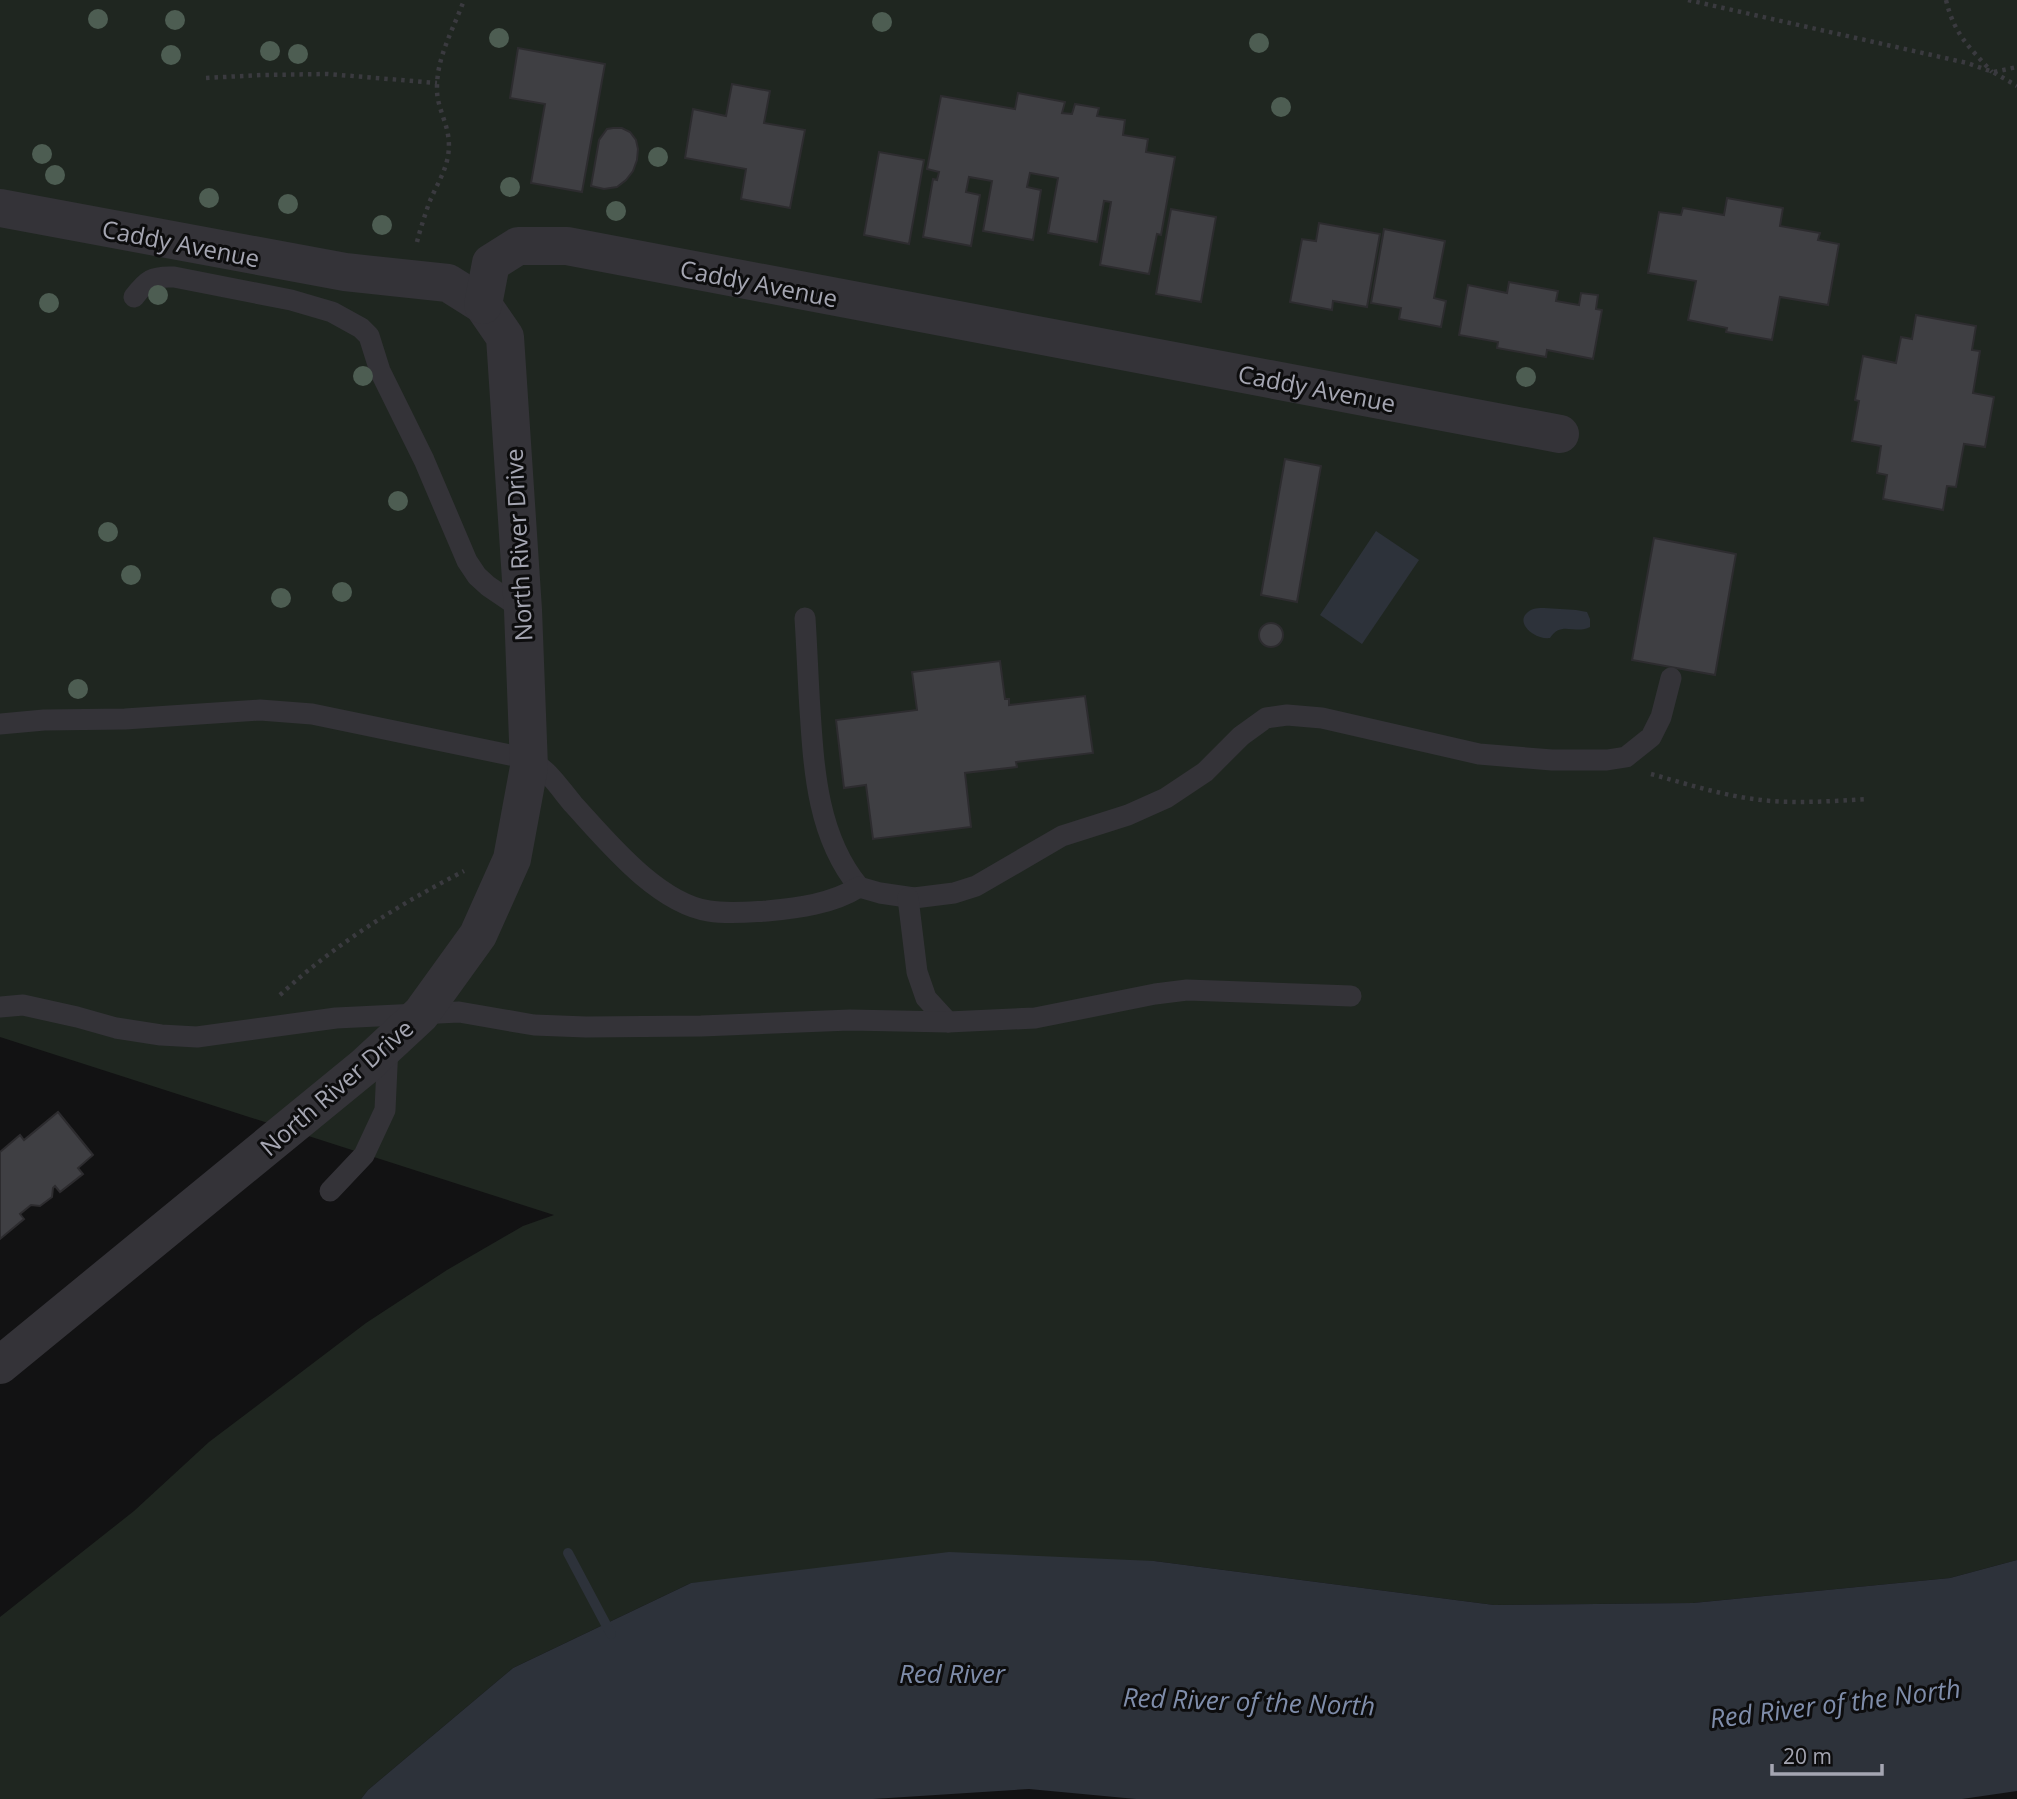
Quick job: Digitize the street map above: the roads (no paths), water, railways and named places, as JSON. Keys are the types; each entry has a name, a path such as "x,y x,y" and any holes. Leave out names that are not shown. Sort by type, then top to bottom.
{"street":[{"name":"Caddy Avenue","path":"0,208 345,272 448,283 483,305 491,263 518,246 567,246 1560,434"},
{"name":"North River Drive","path":"0,1365 365,1066 421,1014 478,935 512,859 529,767 523,610 505,337 483,305"}],"lane":[{"path":"134,297 151,279 174,277 291,300 332,312 361,328 369,336 380,371 424,460 467,561 477,576 523,610"},
{"path":"805,618 813,764 820,808 831,839 847,873 859,887 908,898 954,894 976,886 1062,836 1128,815 1166,798 1205,772 1241,736 1266,718 1287,715 1322,718 1479,754 1607,761 1626,757 1651,737 1661,717 1671,678"},
{"path":"0,724 260,710 312,714 529,759 543,767 639,874 677,900 706,911 786,909 843,897 859,887"},
{"path":"908,898 917,972 926,998 948,1022"},
{"path":"0,1007 23,1005 116,1028 197,1037 336,1018 459,1012 534,1026 701,1026 850,1020 948,1022 1035,1018 1187,990 1351,996"},
{"path":"330,1191 364,1155 385,1110 388,1045"}],"water":[{"path":"1376,531 1419,560 1362,644 1320,615"},
{"path":"1536,608 1587,612 1590,627 1559,630 1550,638 1533,634 1525,626 1524,616"},
{"name":"Red River","path":"949,1552 1154,1561 1494,1605 1693,1603 1950,1578 2017,1560 2017,1791 1962,1799 1136,1799 1029,1789 873,1799 361,1799 368,1790 513,1668 691,1583"}],"waterway":[{"path":"568,1553 611,1634"}],"water label":[{"name":"Red River of the North","path":"1249,1701"},
{"name":"Red River of the North","path":"1835,1703"}]}
